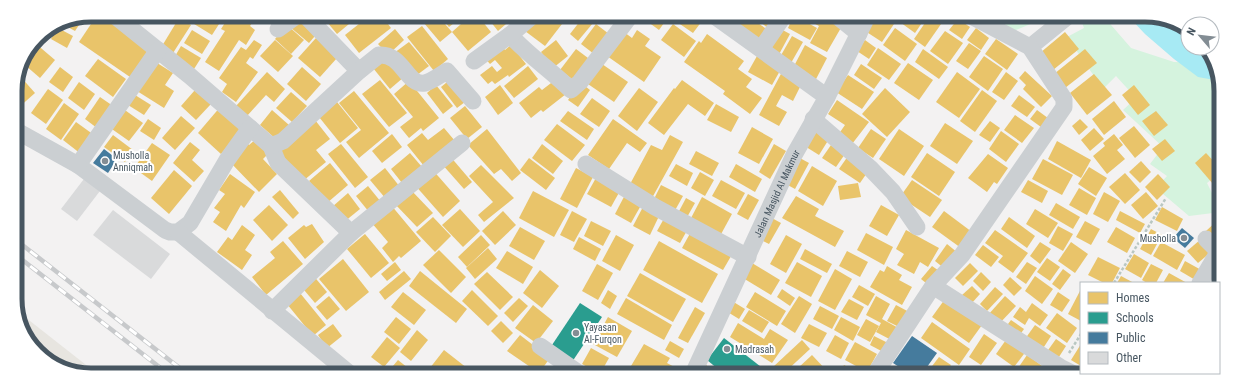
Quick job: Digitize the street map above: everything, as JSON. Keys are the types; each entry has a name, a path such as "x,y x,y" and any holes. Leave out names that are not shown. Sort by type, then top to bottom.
{"street":[{"path":"123,22 271,146 278,163 350,233"},
{"path":"278,29 288,22"},
{"path":"312,22 358,71"},
{"path":"474,61 525,22"},
{"path":"510,35 536,60 552,71 571,90 580,82 625,22"},
{"path":"724,22 827,97"},
{"path":"761,49 780,22"},
{"path":"844,22 859,34"},
{"name":"Jalan Masjid Al Makmur","path":"696,368 794,155 813,119 827,97 865,22"},
{"path":"879,368 933,286 962,255 1064,107 1064,99 1030,47 982,22"},
{"path":"1030,47 1061,22"},
{"path":"78,165 158,50"},
{"path":"271,146 283,141 358,71 379,55 387,55 397,61 414,81 418,83 425,83 447,71 473,101"},
{"path":"813,119 870,168 893,192 917,227"},
{"path":"22,134 78,165 165,230 170,232 178,232 190,223 227,160 250,128"},
{"path":"272,311 350,233 462,143"},
{"path":"586,164 655,207 748,257"},
{"path":"178,232 343,368"},
{"path":"1206,239 1214,247"},
{"path":"1201,282 1214,259"},
{"path":"933,286 1053,368"},
{"path":"540,346 571,368"}],"path":[{"path":"1115,282 1166,198"}],"shaded area":[{"path":"25,317 90,368 73,366 65,363 46,351 34,337"}],"green space":[{"path":"1002,22 1033,23 1011,32"},
{"path":"1082,22 1108,22 1131,48 1174,62 1208,63 1213,78 1214,91 1214,177 1207,183 1214,197 1213,213 1189,216 1156,188 1167,176 1150,164 1163,147 1123,110 1136,98 1116,76 1103,89 1067,37 1084,28"}],"water":[{"path":"1134,22 1163,24 1180,32 1180,56 1204,56 1213,80 1198,77 1145,34"}],"building: Homes":[{"path":"92,22 118,22 152,45 130,77 79,42"},
{"path":"177,22 186,22 191,25 173,53 162,46"},
{"path":"191,22 220,22 212,35"},
{"path":"226,22 253,22 250,26 255,30 246,45 239,40 219,71 205,62 225,31 221,29"},
{"path":"294,22 308,22 320,30 309,43 290,27"},
{"path":"327,22 351,22 337,34"},
{"path":"361,22 386,22 391,28 359,53 345,35"},
{"path":"423,22 443,22 452,32 440,42"},
{"path":"445,22 455,22 449,27"},
{"path":"463,22 483,22 491,32 468,51 452,32"},
{"path":"491,22 508,22 498,31"},
{"path":"532,22 559,22 562,24 545,46 525,31"},
{"path":"579,22 593,23 578,41 570,34"},
{"path":"648,22 665,22 659,30"},
{"path":"677,22 701,22 693,33"},
{"path":"742,22 756,22 768,30 757,46 736,30"},
{"path":"760,22 775,22 769,29"},
{"path":"791,22 806,22 817,28 810,40 788,28"},
{"path":"811,22 836,22 842,26 827,52 810,43 819,26"},
{"path":"867,22 895,22 882,42 862,29"},
{"path":"900,22 923,22 915,33"},
{"path":"926,22 942,22 925,47 914,39"},
{"path":"956,22 962,22 970,27 962,39 949,30"},
{"path":"80,23 75,31 67,26"},
{"path":"596,24 609,34 594,54 581,44"},
{"path":"673,24 696,41 684,57 661,40"},
{"path":"287,25 304,40 291,54 275,39"},
{"path":"422,26 448,59 434,71 407,37"},
{"path":"777,27 790,34 777,58 764,50"},
{"path":"895,28 917,44 905,61 883,45"},
{"path":"976,28 989,38 981,50 967,40"},
{"path":"61,29 73,36 67,48 51,39 55,33"},
{"path":"395,29 404,40 388,55 378,44"},
{"path":"192,30 210,41 202,54 184,43"},
{"path":"637,30 650,39 645,46 661,57 644,82 607,56 624,32 632,38"},
{"path":"945,31 963,43 948,64 930,51"},
{"path":"1065,32 1079,49 1053,70 1040,53"},
{"path":"707,34 744,61 738,69 752,79 746,87 762,98 750,114 723,94 725,91 684,62 699,41 701,43"},
{"path":"792,36 803,42 791,63 780,57"},
{"path":"316,38 337,58 320,77 298,58"},
{"path":"996,39 1018,54 1007,70 985,54"},
{"path":"254,40 262,45 253,59 250,57 246,63 258,72 236,102 222,92 227,84 219,78 241,47 246,50"},
{"path":"275,40 293,56 278,72 260,56"},
{"path":"556,40 568,56 553,68 541,52"},
{"path":"865,40 876,48 869,59 857,51"},
{"path":"409,42 429,66 413,78 394,53"},
{"path":"500,43 505,50 511,45 526,64 509,77 508,75 495,84 492,81 488,84 480,75 492,66 497,72 502,68 495,60 490,64 483,56"},
{"path":"969,43 981,51 968,69 956,61"},
{"path":"805,45 827,58 815,81 793,68"},
{"path":"39,46 55,60 40,78 27,66"},
{"path":"181,46 201,58 194,69 174,58"},
{"path":"878,48 901,64 889,80 867,65"},
{"path":"576,49 592,61 576,82 560,70"},
{"path":"923,49 948,67 939,79 915,62"},
{"path":"1085,49 1097,63 1065,88 1054,74"},
{"path":"388,56 404,77 390,89 373,68"},
{"path":"757,56 781,69 772,85 748,72"},
{"path":"984,56 1003,69 988,91 969,77"},
{"path":"98,59 126,79 113,97 85,76"},
{"path":"154,61 173,73 165,85 174,91 164,108 137,91"},
{"path":"908,63 933,80 919,100 894,83"},
{"path":"602,64 628,82 614,102 588,84"},
{"path":"861,64 882,78 874,89 854,75"},
{"path":"528,66 538,79 514,98 504,86"},
{"path":"60,67 73,77 63,92 49,82"},
{"path":"302,67 321,84 306,101 287,84"},
{"path":"1025,71 1052,96 1041,107 1023,89 1026,85 1019,78"},
{"path":"267,72 285,89 274,102 266,95 247,116 236,106"},
{"path":"782,72 801,85 793,101 782,95 776,106 787,112 779,126 759,115"},
{"path":"957,72 980,89 959,118 936,102"},
{"path":"1006,72 1018,81 1004,100 992,92"},
{"path":"1094,74 1112,95 1087,115 1070,93"},
{"path":"848,75 874,92 862,109 836,92"},
{"path":"452,78 469,99 457,108 441,87"},
{"path":"23,79 35,93 22,105"},
{"path":"380,80 407,113 389,127 362,94"},
{"path":"555,80 566,94 543,112 541,110 531,118 519,103 539,87 542,90"},
{"path":"682,80 714,103 705,116 688,104 664,135 648,123 674,88 675,89"},
{"path":"409,81 439,118 423,131 421,128 409,138 400,127 413,117 394,94"},
{"path":"79,82 95,94 84,110 68,98"},
{"path":"580,82 590,90 578,107 568,100"},
{"path":"436,85 453,106 443,114 427,93"},
{"path":"500,85 513,103 498,115 485,97"},
{"path":"1134,85 1150,105 1138,115 1122,95"},
{"path":"639,88 658,102 637,131 618,116"},
{"path":"885,88 910,112 887,137 862,114"},
{"path":"48,89 63,100 46,124 31,113"},
{"path":"195,90 211,104 196,120 181,106"},
{"path":"982,90 997,101 975,132 960,121"},
{"path":"354,91 389,133 359,158 346,142 361,130 339,103"},
{"path":"291,92 307,106 292,122 276,108"},
{"path":"135,95 151,105 144,115 128,105"},
{"path":"1019,95 1035,107 1027,117 1011,106"},
{"path":"100,97 113,106 97,128 85,119"},
{"path":"592,98 610,111 599,127 580,114"},
{"path":"837,100 869,122 852,144 838,135 845,125 828,114"},
{"path":"1114,101 1126,117 1104,135 1092,119"},
{"path":"337,102 358,128 340,143 319,117"},
{"path":"64,103 79,114 61,140 46,129"},
{"path":"716,104 739,117 731,132 707,120"},
{"path":"221,106 245,126 221,154 198,133"},
{"path":"465,106 482,127 467,139 450,118"},
{"path":"122,108 143,123 129,141 109,127"},
{"path":"272,110 289,125 277,140 260,125"},
{"path":"1037,110 1052,121 1045,130 1030,119"},
{"path":"568,111 594,129 587,140 560,121"},
{"path":"1156,111 1168,125 1154,136 1142,121"},
{"path":"1015,115 1034,128 1022,143 1004,130"},
{"path":"181,116 195,128 175,150 162,138"},
{"path":"148,119 161,128 154,140 140,131"},
{"path":"613,119 647,143 640,152 627,143 609,169 588,155"},
{"path":"1080,119 1088,127 1079,135 1072,126"},
{"path":"315,120 330,139 316,150 326,162 303,181 280,152 296,139"},
{"path":"990,121 1000,128 990,142 979,135"},
{"path":"76,122 94,135 81,154 63,140"},
{"path":"945,123 973,141 957,164 930,146"},
{"path":"557,124 585,145 572,161 544,140"},
{"path":"1134,126 1150,145 1135,158 1119,138"},
{"path":"752,127 773,139 759,164 738,153"},
{"path":"444,128 455,141 424,166 407,145 422,133 428,140"},
{"path":"1094,128 1104,139 1090,151 1081,140"},
{"path":"487,129 521,173 512,181 501,169 494,174 468,145"},
{"path":"814,129 829,139 819,155 803,145"},
{"path":"871,129 886,139 873,158 858,148"},
{"path":"899,129 924,146 904,176 879,159"},
{"path":"1001,131 1019,144 1006,162 989,149"},
{"path":"392,134 402,147 382,163 372,151"},
{"path":"1114,134 1123,145 1117,150 1125,159 1107,174 1093,156 1105,146 1103,143"},
{"path":"113,135 133,150 125,162 104,147"},
{"path":"670,135 683,142 652,198 629,186 651,145 662,150"},
{"path":"257,138 271,151 263,159 277,174 259,192 229,161 247,143 249,145"},
{"path":"1165,139 1175,151 1162,161 1152,149"},
{"path":"1057,141 1091,160 1081,178 1048,159"},
{"path":"190,142 200,150 192,160 204,171 194,182 173,163"},
{"path":"152,143 170,155 152,181 134,168"},
{"path":"341,144 368,177 355,188 328,154"},
{"path":"542,144 563,161 553,174 532,158"},
{"path":"774,144 786,151 770,179 759,172"},
{"path":"831,145 845,154 836,167 822,158"},
{"path":"696,151 719,163 712,176 689,164"},
{"path":"410,153 422,167 402,183 391,169"},
{"path":"927,153 955,172 939,196 911,177"},
{"path":"1206,153 1214,162 1214,183 1213,184 1195,163"},
{"path":"988,154 1008,168 997,184 994,182 987,192 968,178"},
{"path":"449,155 472,182 464,189 441,163"},
{"path":"848,156 869,170 860,183 839,169"},
{"path":"798,157 809,163 795,189 784,183"},
{"path":"529,158 555,178 546,190 520,170"},
{"path":"1043,159 1073,175 1062,195 1032,179"},
{"path":"1141,161 1151,172 1140,183 1129,172"},
{"path":"330,163 348,185 327,203 309,181"},
{"path":"676,164 693,173 687,186 669,176"},
{"path":"736,164 762,179 755,192 729,177"},
{"path":"481,165 514,198 484,222 478,215 493,202 469,176"},
{"path":"812,166 837,181 823,206 798,191"},
{"path":"1089,167 1107,178 1096,196 1078,184"},
{"path":"385,168 400,187 386,199 370,180"},
{"path":"431,168 460,201 443,217 414,184"},
{"path":"576,168 593,177 577,208 560,199"},
{"path":"174,170 192,186 169,214 151,198"},
{"path":"700,172 714,180 705,196 691,188"},
{"path":"1125,173 1140,190 1125,204 1109,187"},
{"path":"230,174 255,192 244,208 241,205 226,231 213,222 220,212 214,208 225,194 219,190"},
{"path":"1158,174 1170,187 1157,200 1145,187"},
{"path":"597,176 621,189 611,207 587,194"},
{"path":"721,180 745,193 736,209 712,196"},
{"path":"912,180 942,200 930,217 900,197"},
{"path":"1028,180 1048,191 1042,203 1021,192"},
{"path":"858,183 861,197 840,200 838,186"},
{"path":"661,185 683,196 673,214 652,203"},
{"path":"368,186 381,202 369,212 356,196"},
{"path":"409,188 433,213 417,227 394,203"},
{"path":"1079,188 1096,198 1087,215 1069,205"},
{"path":"280,190 299,213 293,219 272,197"},
{"path":"533,191 569,210 554,237 519,218"},
{"path":"627,191 644,200 631,223 615,214"},
{"path":"1104,192 1120,201 1108,222 1093,214"},
{"path":"1146,192 1158,206 1143,219 1131,205"},
{"path":"348,193 360,209 344,222 332,207"},
{"path":"748,194 759,200 748,220 737,214"},
{"path":"796,196 819,209 815,216 844,231 835,247 782,218"},
{"path":"702,197 732,214 720,236 690,220"},
{"path":"686,198 695,203 686,219 677,215"},
{"path":"1056,203 1080,217 1073,229 1049,215"},
{"path":"269,205 288,225 272,241 253,220"},
{"path":"391,205 421,241 401,258 399,256 393,262 382,248 388,242 371,222"},
{"path":"644,205 660,214 650,235 633,226"},
{"path":"881,205 899,215 887,236 869,226"},
{"path":"1162,207 1183,219 1177,231 1155,220"},
{"path":"460,209 480,231 463,247 442,225"},
{"path":"1035,209 1058,223 1048,238 1026,224"},
{"path":"503,211 516,225 495,245 482,231"},
{"path":"572,211 587,219 574,242 560,235"},
{"path":"944,211 972,232 961,248 932,227"},
{"path":"1120,211 1145,224 1140,233 1116,220"},
{"path":"666,215 689,227 680,243 657,231"},
{"path":"433,217 451,236 435,252 416,232"},
{"path":"770,217 781,223 769,244 759,239"},
{"path":"1009,217 1035,236 1027,248 1001,229"},
{"path":"591,221 611,231 603,246 584,236"},
{"path":"1085,221 1100,229 1091,245 1076,237"},
{"path":"312,224 324,242 305,259 288,238 304,225 306,227"},
{"path":"1214,224 1214,240 1206,231"},
{"path":"242,225 255,235 245,250 252,255 242,270 217,252 228,237 232,240"},
{"path":"1058,226 1073,234 1063,251 1049,243"},
{"path":"520,227 545,241 534,260 509,246"},
{"path":"1116,227 1135,238 1127,253 1107,242"},
{"path":"693,228 734,251 723,270 682,248"},
{"path":"1151,229 1162,235 1151,255 1140,249"},
{"path":"906,230 939,248 928,267 920,262 914,274 897,265 904,254 896,249"},
{"path":"995,230 1028,253 1013,273 998,262 1003,256 985,243"},
{"path":"866,233 893,247 884,265 857,250"},
{"path":"365,234 389,263 371,278 347,249"},
{"path":"481,235 490,245 467,267 458,257"},
{"path":"616,235 634,245 620,271 602,261"},
{"path":"786,235 802,244 786,273 770,264"},
{"path":"579,237 601,249 595,261 573,249"},
{"path":"1200,240 1211,252 1198,263 1187,251"},
{"path":"283,241 303,264 266,295 252,277 275,258 270,252"},
{"path":"659,241 718,274 702,303 643,270"},
{"path":"1040,242 1051,249 1040,264 1030,256"},
{"path":"1071,242 1088,254 1075,273 1058,261"},
{"path":"1161,242 1185,255 1177,270 1153,256"},
{"path":"947,244 958,253 945,269 935,261"},
{"path":"983,245 999,257 991,267 975,255"},
{"path":"488,248 497,259 475,279 466,268"},
{"path":"805,249 832,264 827,273 800,259"},
{"path":"439,250 466,277 451,293 423,265"},
{"path":"507,251 533,267 523,284 496,268"},
{"path":"847,251 868,262 860,277 839,266"},
{"path":"1134,254 1149,263 1141,278 1125,269"},
{"path":"1098,257 1120,268 1113,282 1102,282 1088,275"},
{"path":"1047,258 1060,267 1050,281 1037,272"},
{"path":"343,259 369,292 346,311 319,279"},
{"path":"1185,261 1203,271 1197,281 1180,271"},
{"path":"395,262 401,270 387,281 381,274"},
{"path":"797,262 822,276 811,297 785,283"},
{"path":"1027,262 1037,268 1026,284 1016,277"},
{"path":"752,263 780,280 771,295 743,278"},
{"path":"970,263 978,271 963,286 955,278"},
{"path":"597,264 613,273 598,300 582,291"},
{"path":"1151,264 1163,270 1157,282 1145,282 1142,280"},
{"path":"887,266 902,275 899,280 912,287 902,305 870,287 880,270 884,272"},
{"path":"932,266 942,273 931,287 921,279"},
{"path":"835,269 852,279 835,310 818,301"},
{"path":"1063,269 1071,275 1060,290 1052,284"},
{"path":"540,270 559,286 542,308 523,293"},
{"path":"404,271 411,279 385,300 379,292"},
{"path":"420,271 467,309 456,323 409,286"},
{"path":"487,272 513,297 500,310 474,284"},
{"path":"981,272 991,282 983,291 973,281"},
{"path":"640,273 686,299 673,322 627,296"},
{"path":"1169,273 1185,282 1164,282"},
{"path":"312,274 327,292 315,303 299,284"},
{"path":"1035,276 1053,289 1042,304 1025,291"},
{"path":"1121,276 1132,282 1118,282"},
{"path":"1010,277 1022,288 1014,296 1003,285"},
{"path":"859,285 875,294 868,306 852,297"},
{"path":"972,286 980,294 971,304 962,295"},
{"path":"995,287 1003,294 987,311 980,304"},
{"path":"782,289 795,298 790,306 777,297"},
{"path":"472,290 498,316 488,326 462,301"},
{"path":"608,290 617,296 610,309 601,303"},
{"path":"1080,291 1080,320 1068,314"},
{"path":"403,292 426,310 414,325 391,307"},
{"path":"755,292 786,311 777,326 746,307"},
{"path":"1058,292 1070,300 1062,312 1050,305"},
{"path":"300,293 326,325 313,336 287,304"},
{"path":"329,296 340,309 327,320 316,307"},
{"path":"799,296 812,304 795,333 781,324"},
{"path":"876,296 890,304 882,319 902,330 895,342 876,332 881,323 866,315"},
{"path":"1005,296 1016,306 998,325 988,315"},
{"path":"519,298 528,306 513,322 504,313"},
{"path":"626,298 672,325 664,340 617,314"},
{"path":"849,299 864,307 857,320 841,312"},
{"path":"945,299 982,325 969,343 932,317"},
{"path":"732,301 745,309 739,319 726,311"},
{"path":"1032,303 1048,315 1040,326 1029,318 1025,325 1013,317 1020,307 1026,312"},
{"path":"533,305 553,321 536,343 515,328"},
{"path":"896,305 911,313 903,329 887,321"},
{"path":"820,306 839,316 832,329 813,319"},
{"path":"695,307 705,313 688,343 678,338"},
{"path":"749,310 769,322 762,333 742,321"},
{"path":"1057,313 1077,328 1067,343 1046,328"},
{"path":"396,317 411,329 399,344 384,332"},
{"path":"608,317 632,331 617,357 593,344"},
{"path":"841,317 860,327 853,341 834,330"},
{"path":"866,319 879,326 870,342 857,335"},
{"path":"1011,320 1024,329 1019,336 1005,328"},
{"path":"501,321 513,333 503,343 491,331"},
{"path":"932,322 970,349 959,365 921,338"},
{"path":"738,323 764,339 770,329 788,340 772,363 730,337"},
{"path":"333,324 342,336 327,348 318,335"},
{"path":"809,324 827,333 819,347 801,338"},
{"path":"1035,325 1051,336 1042,350 1025,339"},
{"path":"417,330 428,340 411,361 400,352"},
{"path":"984,334 997,343 981,365 969,357"},
{"path":"520,335 550,358 543,368 532,368 507,351"},
{"path":"835,335 849,343 841,359 826,351"},
{"path":"874,336 892,345 887,354 870,345"},
{"path":"387,337 400,348 384,367 371,357"},
{"path":"1008,337 1027,350 1014,367 996,354"},
{"path":"1056,339 1066,346 1057,360 1046,353"},
{"path":"802,340 810,349 789,368 773,367"},
{"path":"670,341 684,349 679,358 665,350"},
{"path":"855,342 877,354 869,368 860,368 845,360"},
{"path":"644,344 670,358 667,363 676,368 634,368 631,366"},
{"path":"1080,346 1080,365 1071,360"},
{"path":"591,348 609,358 603,368 589,368 582,364"},
{"path":"444,350 467,368 430,368"},
{"path":"812,355 824,368 798,368"},
{"path":"1027,355 1045,368 1018,368"},
{"path":"939,357 951,365 949,368 931,368"},
{"path":"398,360 408,368 391,368"},
{"path":"705,364 709,368 702,368"},
{"path":"844,365 850,368 842,368"}],"building: Schools":[{"name":"Yayasan Al-Furqon","path":"580,303 602,317 572,362 550,348"},
{"name":"Madrasah","path":"724,338 762,368 717,368 707,360"}],"building: Public":[{"name":"Musholla Anniqmah","path":"104,149 117,159 108,173 93,163"},
{"name":"Musholla","path":"1182,228 1194,238 1185,248 1173,238"},
{"path":"912,336 937,353 926,368 901,368 893,363"}],"building: Other":[{"path":"87,175 103,187 77,221 61,209"},
{"path":"113,210 170,254 151,279 93,235"}],"railway":[{"path":"22,245 180,368"},
{"path":"22,260 161,368"}],"place":[{"name":"Musholla Anniqmah","path":"105,161"},
{"name":"Musholla","path":"1184,238"},
{"name":"Yayasan Al-Furqon","path":"576,333"},
{"name":"Madrasah","path":"727,349"}]}
